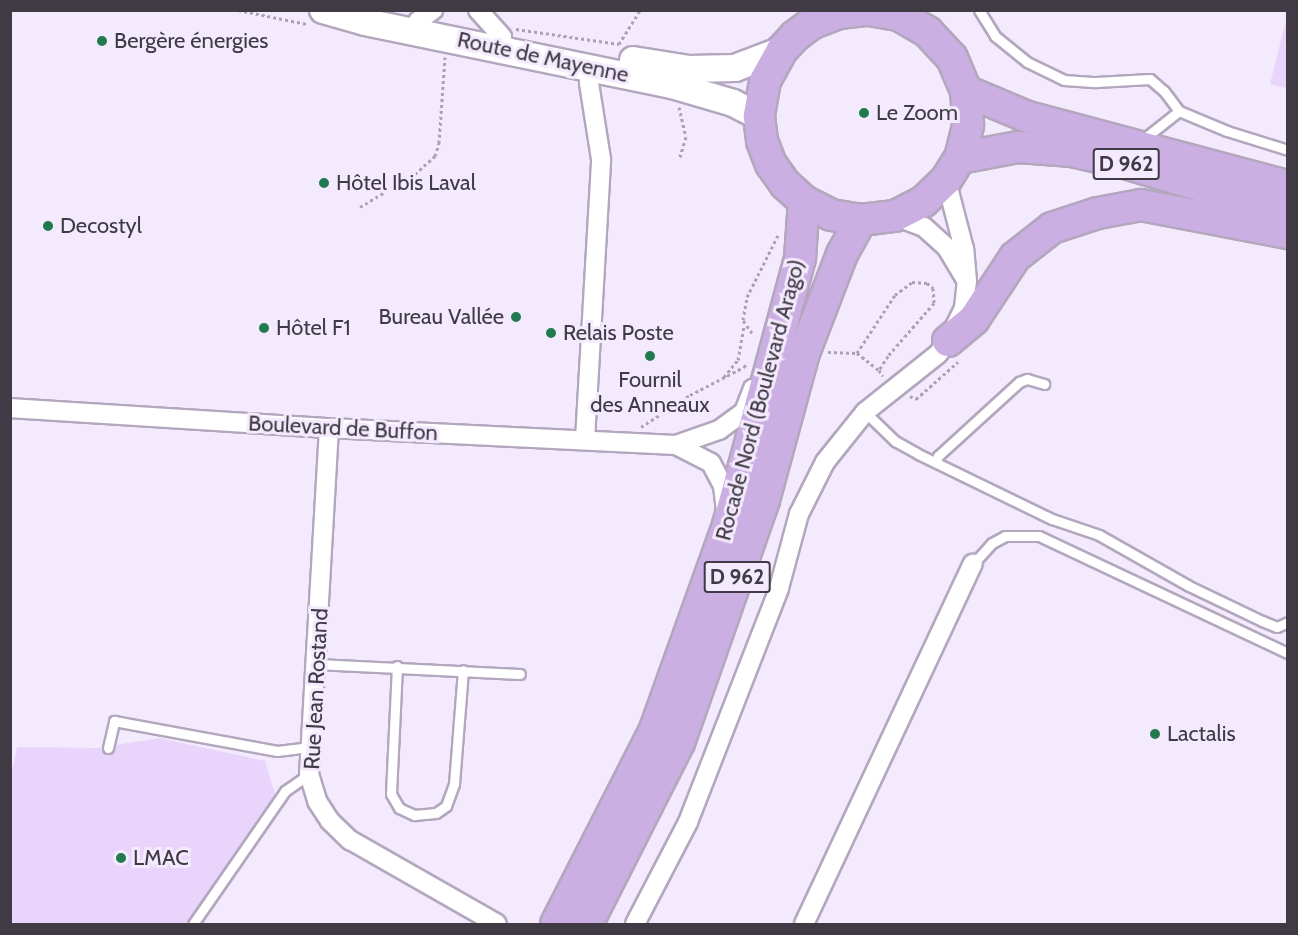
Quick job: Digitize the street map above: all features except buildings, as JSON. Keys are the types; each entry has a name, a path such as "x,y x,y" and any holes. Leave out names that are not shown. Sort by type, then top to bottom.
{"main road":[{"name":"Route de Mayenne","path":"323,10 365,22 683,88 733,103 759,116"},
{"name":"Route de Mayenne","path":"363,10 425,16 689,69 735,68 782,50"},
{"path":"864,10 813,17 782,50 765,81 759,116 762,141 771,164 785,184 804,201 831,215 861,220 895,216 923,202 953,169 968,125 966,91 952,58 928,32 888,12"},
{"name":"D 962","path":"966,91 1028,117 1138,144 1287,186"},
{"name":"D 962","path":"953,169 1018,147 1071,152 1121,162 1287,212"},
{"name":"Rocade Nord (Boulevard Arago)","path":"556,924 654,732 728,525 800,258 804,201"},
{"path":"954,351 1015,257 1052,228 1098,213 1141,205 1287,233"},
{"name":"D 962","path":"587,924 679,743 764,500 804,353 842,254 861,220"}],"street":[{"path":"478,10 506,31"},
{"path":"585,440 601,159 589,83 590,67"},
{"path":"635,924 688,822 779,588 799,514 825,462 865,412 925,364 954,351 964,308 967,281 953,169"},
{"path":"895,216 924,227 947,249 967,281"},
{"path":"676,445 718,430 744,412 785,316"},
{"name":"Boulevard de Buffon","path":"10,408 329,428 676,445"},
{"name":"Rue Jean Rostand","path":"329,428 309,774 317,801 330,821 350,840 497,924"},
{"path":"676,445 711,463 723,486 728,525"},
{"path":"804,924 973,564"}],"lane":[{"path":"979,10 995,36 1027,62 1064,80 1096,82 1150,80 1164,91 1179,111 1227,131 1287,150"},
{"path":"1138,144 1179,111"},
{"path":"935,462 938,456 1019,382 1027,379 1044,384"},
{"path":"865,412 896,441 935,462 1052,519 1100,535 1189,586 1262,621 1277,627 1287,622"},
{"path":"973,564 992,543 1005,536 1039,536 1287,653"},
{"path":"316,664 397,666 520,674"},
{"path":"397,666 391,794 399,808 414,815 436,813 446,806 454,784 463,670"},
{"path":"108,748 114,721 277,751 311,747"},
{"path":"193,924 285,791 309,774"}],"path":[{"path":"619,44 640,10"},
{"path":"506,31 517,30 630,46"},
{"path":"360,207 415,174 435,156 439,143 445,50"},
{"path":"678,105 686,137 680,157"},
{"path":"723,378 738,360 747,297 779,235 780,226"},
{"path":"857,353 895,295 912,282 927,283 933,288 934,303 879,370"},
{"path":"744,325 752,333"},
{"path":"911,397 916,399 954,351"},
{"path":"828,352 857,353 879,370 883,376"},
{"path":"631,426 642,427 665,410 744,367 753,354"}],"shaded area":[{"path":"1287,16 1288,88 1270,84"},
{"name":"LMAC","path":"159,738 265,761 275,794 187,924 21,924 11,922 10,780 17,747 97,748"}],"place":[{"name":"Bergère énergies","path":"102,41"},
{"name":"Le Zoom","path":"864,113"},
{"name":"Hôtel Ibis Laval","path":"324,183"},
{"name":"Decostyl","path":"48,226"},
{"name":"Bureau Vallée","path":"516,317"},
{"name":"Hôtel F1","path":"264,328"},
{"name":"Relais Poste","path":"551,333"},
{"name":"Fournil des Anneaux","path":"650,356"},
{"name":"Lactalis","path":"1155,734"},
{"name":"LMAC","path":"121,858"}]}
